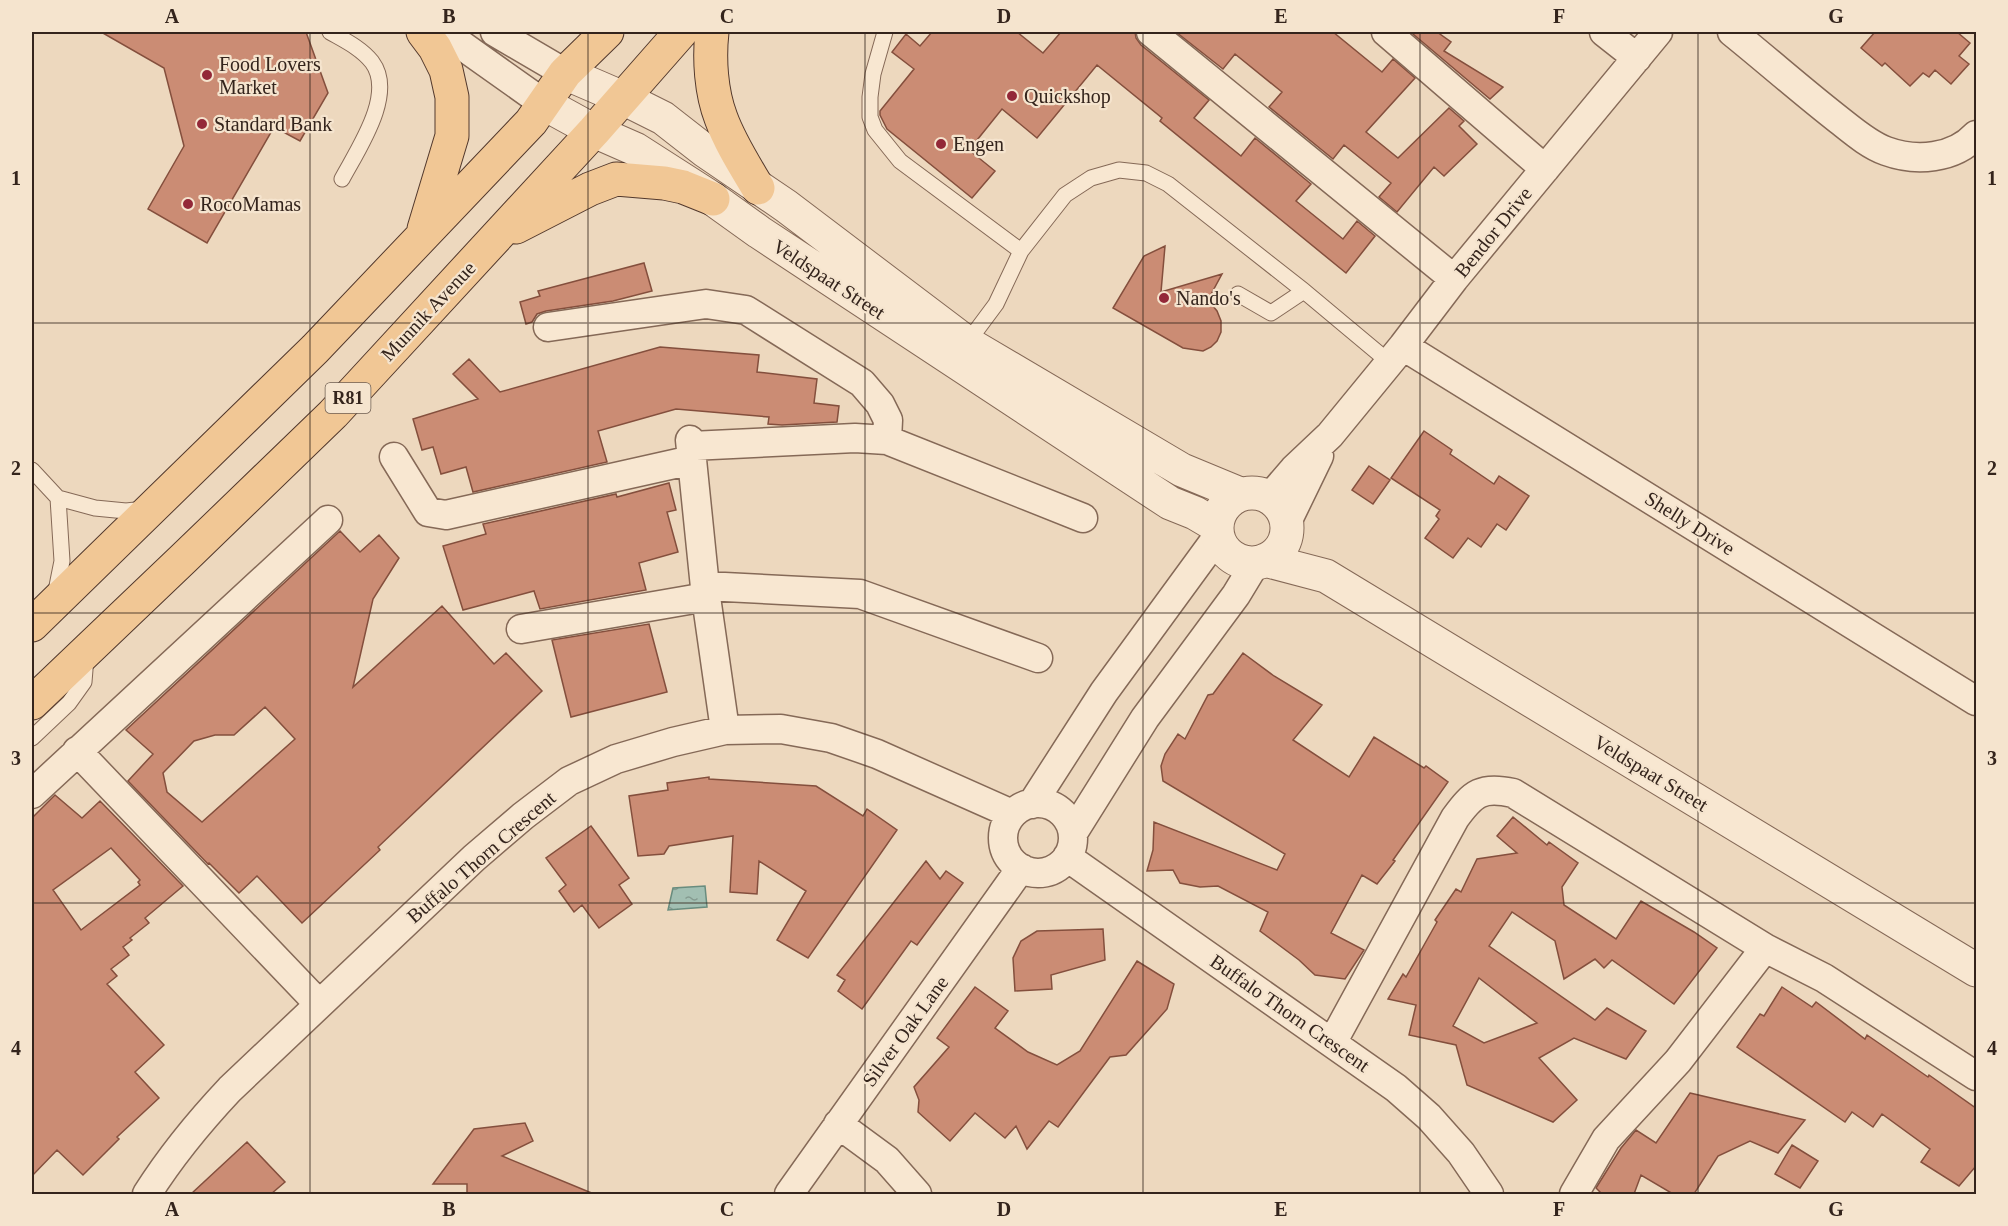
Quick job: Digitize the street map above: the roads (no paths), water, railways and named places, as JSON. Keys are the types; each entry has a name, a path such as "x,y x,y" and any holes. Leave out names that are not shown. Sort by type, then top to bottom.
{"main road":[{"path":"423,32 435,48 446,70 452,97 452,136 423,234"},
{"path":"42,616 315,349 531,122 565,73 607,32"},
{"name":"Munnik Avenue","path":"32,703 333,414 594,131 681,32"},
{"path":"712,32 710,51 714,89 721,118 758,188"},
{"path":"500,234 537,218 590,189 616,179 664,183 713,198"}],"street":[{"name":"Veldspaat Street","path":"443,32 543,103 594,131 635,149 713,198 769,239 1170,503 1195,513 1217,531"},
{"name":"Veldspaat Street","path":"495,32 565,73 663,118 786,206 967,343 1182,470 1220,484 1271,511 1326,576"},
{"path":"1151,32 1454,279"},
{"path":"1386,32 1545,169"},
{"path":"1604,32 1637,58"},
{"name":"Bendor Drive","path":"1271,511 1294,469 1330,435 1454,279 1658,32"},
{"path":"1732,32 1829,112 1859,135 1885,150 1907,156 1930,157 1951,153 1977,135"},
{"path":"548,327 706,304 746,310 862,383 880,404 888,420 887,441"},
{"name":"Shelly Drive","path":"1396,354 1977,701"},
{"path":"394,457 428,512 446,515 691,447 855,438 887,441 1083,518"},
{"path":"691,447 705,591 725,730"},
{"path":"1217,531 1221,543 1231,556 1239,560 1260,561 1274,556 1285,541 1271,511 1228,502 1220,513 1217,531 1194,572 1104,692 1022,809 1006,823 1003,843 1013,862 1021,868 1031,872 1051,870 1060,865 1145,718 1260,561"},
{"path":"32,794 328,520"},
{"name":"Veldspaat Street","path":"1260,561 1326,576 1977,970"},
{"path":"521,629 705,591 860,594 1038,658"},
{"name":"Buffalo Thorn Crescent","path":"147,1194 167,1162 202,1119 259,1060 474,858 569,781 616,759 725,730 781,729 831,738 1022,809"},
{"path":"77,752 319,1004"},
{"path":"1332,1043 1455,818 1468,800 1482,791 1497,789 1513,793 1765,948 1824,978 1977,1076"},
{"path":"1022,809 1043,803 1063,813 1070,822 1070,845"},
{"name":"Buffalo Thorn Crescent","path":"1070,845 1332,1043 1396,1088 1429,1117 1461,1153 1489,1194"},
{"name":"Silver Oak Lane","path":"789,1194 1021,868"},
{"path":"1574,1194 1606,1139 1678,1061 1765,948"},
{"path":"838,1124 887,1160 916,1194"}],"lane":[{"path":"330,32 361,50 378,73 381,87 379,101 370,126 342,179"},
{"path":"885,32 873,74 870,97 870,117 875,130 900,160 1021,251"},
{"path":"967,343 996,304 1021,251 1065,195 1091,178 1119,170 1146,173 1168,184 1304,291 1396,354"},
{"path":"1238,294 1271,313 1304,291"},
{"path":"32,470 58,498 95,508 126,511 152,509"},
{"path":"42,616 62,561 58,498"},
{"path":"32,738 69,704 84,682 87,651"}],"water":[{"path":"705,886 707,907 668,910 673,888"}],"place":[{"name":"Food Lovers Market","path":"207,75"},
{"name":"Quickshop","path":"1012,96"},
{"name":"Standard Bank","path":"202,124"},
{"name":"Engen","path":"941,144"},
{"name":"RocoMamas","path":"188,204"},
{"name":"Nando's","path":"1164,298"}]}
